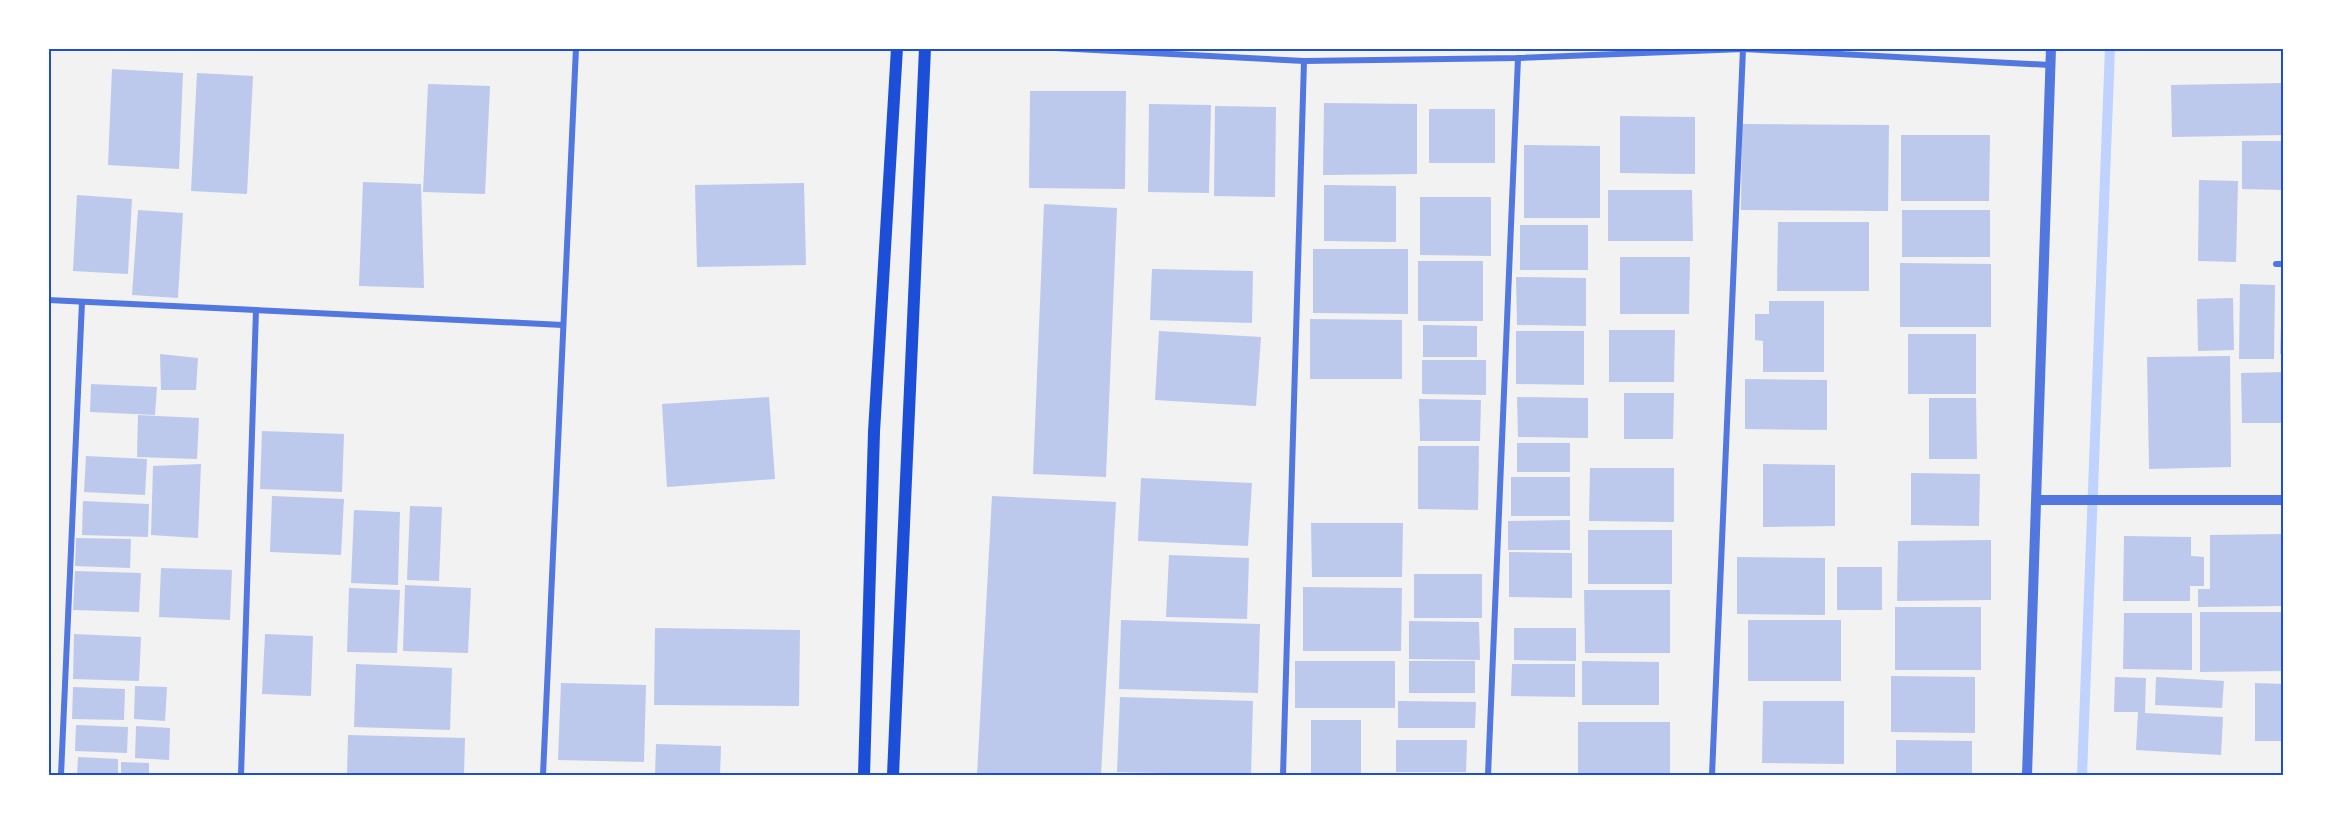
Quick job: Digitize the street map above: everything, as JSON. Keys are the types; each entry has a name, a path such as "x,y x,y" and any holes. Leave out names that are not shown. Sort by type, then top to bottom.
{"main road":[{"path":"864,775 874,432 897,48"},
{"path":"892,775 925,48"}],"street":[{"path":"543,775 576,48"},
{"path":"1056,48 1304,61 1518,58 1743,49 2050,65"},
{"path":"2027,775 2038,500 2051,48"},
{"path":"1712,775 1743,49"},
{"path":"1488,775 1518,58"},
{"path":"1283,775 1304,61"},
{"path":"2276,264 2284,264"},
{"path":"48,300 563,325"},
{"path":"61,775 82,302"},
{"path":"241,775 256,310"},
{"path":"2038,500 2081,498 2284,500"}],"building":[{"path":"112,69 183,73 179,169 108,165"},
{"path":"197,73 253,76 247,194 191,191"},
{"path":"2284,83 2284,135 2172,137 2171,85"},
{"path":"428,84 490,86 485,194 423,192"},
{"path":"1030,91 1126,91 1125,189 1029,188"},
{"path":"1324,103 1417,104 1417,174 1323,175"},
{"path":"1149,104 1211,105 1209,193 1148,192"},
{"path":"1215,106 1276,107 1275,197 1214,196"},
{"path":"1429,109 1495,109 1495,163 1429,163"},
{"path":"1620,116 1695,117 1695,174 1620,173"},
{"path":"1742,124 1889,125 1888,211 1741,210"},
{"path":"1901,135 1990,135 1989,201 1901,201"},
{"path":"2242,141 2284,141 2284,190 2242,189"},
{"path":"1524,145 1600,146 1600,218 1524,218"},
{"path":"2199,180 2238,181 2236,262 2198,261"},
{"path":"363,182 421,184 424,288 359,286"},
{"path":"804,183 806,265 697,267 695,185"},
{"path":"1324,185 1396,186 1396,242 1324,241"},
{"path":"1608,190 1692,190 1693,241 1608,241"},
{"path":"77,195 132,199 128,274 73,271"},
{"path":"1420,197 1491,197 1491,256 1420,255"},
{"path":"1044,204 1117,208 1106,477 1033,474"},
{"path":"138,210 183,213 178,298 132,295"},
{"path":"1902,210 1990,210 1990,257 1902,257"},
{"path":"1778,222 1869,222 1869,291 1777,291"},
{"path":"1520,225 1588,225 1588,270 1520,270"},
{"path":"1313,249 1408,249 1408,314 1313,313"},
{"path":"1620,257 1690,257 1689,314 1620,314"},
{"path":"1418,261 1483,261 1483,321 1418,321"},
{"path":"1900,263 1991,264 1991,327 1900,327"},
{"path":"1152,269 1253,271 1252,323 1150,320"},
{"path":"1516,277 1586,278 1586,326 1517,325"},
{"path":"2240,284 2275,285 2274,359 2239,359"},
{"path":"2282,295 2284,295 2284,354 2280,354"},
{"path":"2233,298 2234,350 2198,351 2197,299"},
{"path":"1769,301 1824,301 1824,372 1763,372 1763,341 1755,340 1755,314 1769,314"},
{"path":"1310,319 1402,320 1402,379 1310,379"},
{"path":"1423,325 1477,326 1477,357 1423,357"},
{"path":"1609,330 1675,330 1674,382 1609,382"},
{"path":"1159,331 1261,337 1256,406 1155,400"},
{"path":"1516,331 1584,331 1584,385 1516,384"},
{"path":"1908,334 1976,334 1976,394 1908,394"},
{"path":"160,354 198,358 196,390 161,390"},
{"path":"2230,356 2231,467 2149,469 2147,357"},
{"path":"1422,360 1486,360 1486,395 1422,394"},
{"path":"2284,372 2284,423 2242,423 2241,373"},
{"path":"1745,379 1827,380 1827,430 1745,429"},
{"path":"91,384 157,387 155,415 90,412"},
{"path":"1624,393 1674,393 1673,439 1624,439"},
{"path":"769,397 775,479 667,487 662,404"},
{"path":"1517,397 1588,398 1588,438 1518,437"},
{"path":"1929,398 1976,398 1977,459 1929,459"},
{"path":"1419,399 1481,400 1480,441 1420,441"},
{"path":"138,415 199,418 197,459 137,457"},
{"path":"262,431 344,434 342,492 260,489"},
{"path":"1517,443 1570,443 1570,472 1517,472"},
{"path":"1418,446 1479,446 1478,510 1418,509"},
{"path":"86,456 147,459 145,495 84,492"},
{"path":"201,464 198,538 151,535 153,466"},
{"path":"1763,464 1835,465 1835,526 1763,527"},
{"path":"1590,468 1674,468 1674,522 1589,521"},
{"path":"1911,473 1980,474 1979,526 1911,525"},
{"path":"1511,477 1570,477 1570,516 1511,516"},
{"path":"1141,478 1252,483 1248,546 1138,541"},
{"path":"272,496 344,499 341,555 270,552"},
{"path":"992,496 1116,502 1101,775 977,775"},
{"path":"83,501 149,504 148,537 82,535"},
{"path":"410,506 442,507 439,581 407,580"},
{"path":"354,510 400,512 398,585 351,583"},
{"path":"1570,520 1570,550 1508,550 1508,521"},
{"path":"1311,523 1403,523 1402,577 1312,577"},
{"path":"1588,530 1672,530 1672,584 1588,584"},
{"path":"2284,534 2284,606 2198,607 2198,589 2210,589 2210,535"},
{"path":"2124,536 2191,537 2191,556 2204,557 2204,586 2190,586 2190,601 2123,601"},
{"path":"76,538 131,539 130,568 75,566"},
{"path":"1991,540 1991,600 1897,601 1898,541"},
{"path":"1509,552 1572,553 1572,598 1509,597"},
{"path":"1169,555 1249,558 1247,619 1166,617"},
{"path":"1737,557 1825,558 1825,615 1737,614"},
{"path":"1837,567 1882,567 1882,610 1837,610"},
{"path":"161,568 232,570 230,620 159,617"},
{"path":"75,571 141,573 139,612 73,610"},
{"path":"1414,574 1482,574 1482,618 1414,618"},
{"path":"405,585 471,588 468,653 403,651"},
{"path":"1303,587 1402,588 1401,651 1303,651"},
{"path":"349,588 400,590 397,653 347,652"},
{"path":"1584,590 1670,590 1670,653 1585,653"},
{"path":"1895,607 1981,607 1981,670 1895,670"},
{"path":"2200,612 2284,612 2284,671 2200,672"},
{"path":"2124,613 2192,613 2192,670 2123,669"},
{"path":"1121,620 1260,624 1258,693 1119,689"},
{"path":"1748,620 1841,620 1841,681 1748,681"},
{"path":"1409,621 1479,622 1480,660 1409,659"},
{"path":"655,628 800,630 799,706 654,705"},
{"path":"1514,628 1576,628 1576,661 1514,660"},
{"path":"74,634 141,637 139,681 73,679"},
{"path":"265,634 313,636 311,696 262,694"},
{"path":"1295,661 1395,661 1395,708 1295,708"},
{"path":"1409,661 1475,661 1475,693 1409,693"},
{"path":"1582,661 1659,662 1659,705 1582,705"},
{"path":"356,664 452,668 450,730 354,727"},
{"path":"1512,664 1575,664 1575,697 1511,696"},
{"path":"1891,676 1975,677 1975,733 1891,732"},
{"path":"2115,677 2146,678 2145,713 2223,717 2221,755 2136,750 2138,712 2114,712"},
{"path":"2156,677 2224,681 2222,708 2155,705"},
{"path":"561,683 646,685 644,762 558,760"},
{"path":"2255,683 2284,684 2284,741 2255,741"},
{"path":"135,686 167,687 165,721 134,719"},
{"path":"73,687 125,689 124,720 72,719"},
{"path":"1120,697 1253,701 1251,775 1117,772"},
{"path":"1398,701 1476,702 1475,728 1398,728"},
{"path":"1763,701 1844,701 1844,764 1762,763"},
{"path":"1311,720 1361,720 1361,775 1311,775"},
{"path":"1578,722 1670,722 1670,775 1578,775"},
{"path":"76,725 128,727 127,753 75,751"},
{"path":"136,726 170,728 169,760 135,758"},
{"path":"348,735 465,738 464,775 347,775"},
{"path":"1396,740 1467,740 1466,772 1396,772"},
{"path":"1896,740 1972,741 1972,775 1896,775"},
{"path":"656,744 721,746 720,775 655,775"},
{"path":"78,757 118,759 118,775 77,775"},
{"path":"121,762 149,763 149,775 121,775"}],"waterway":[{"path":"2082,775 2110,48"}]}
